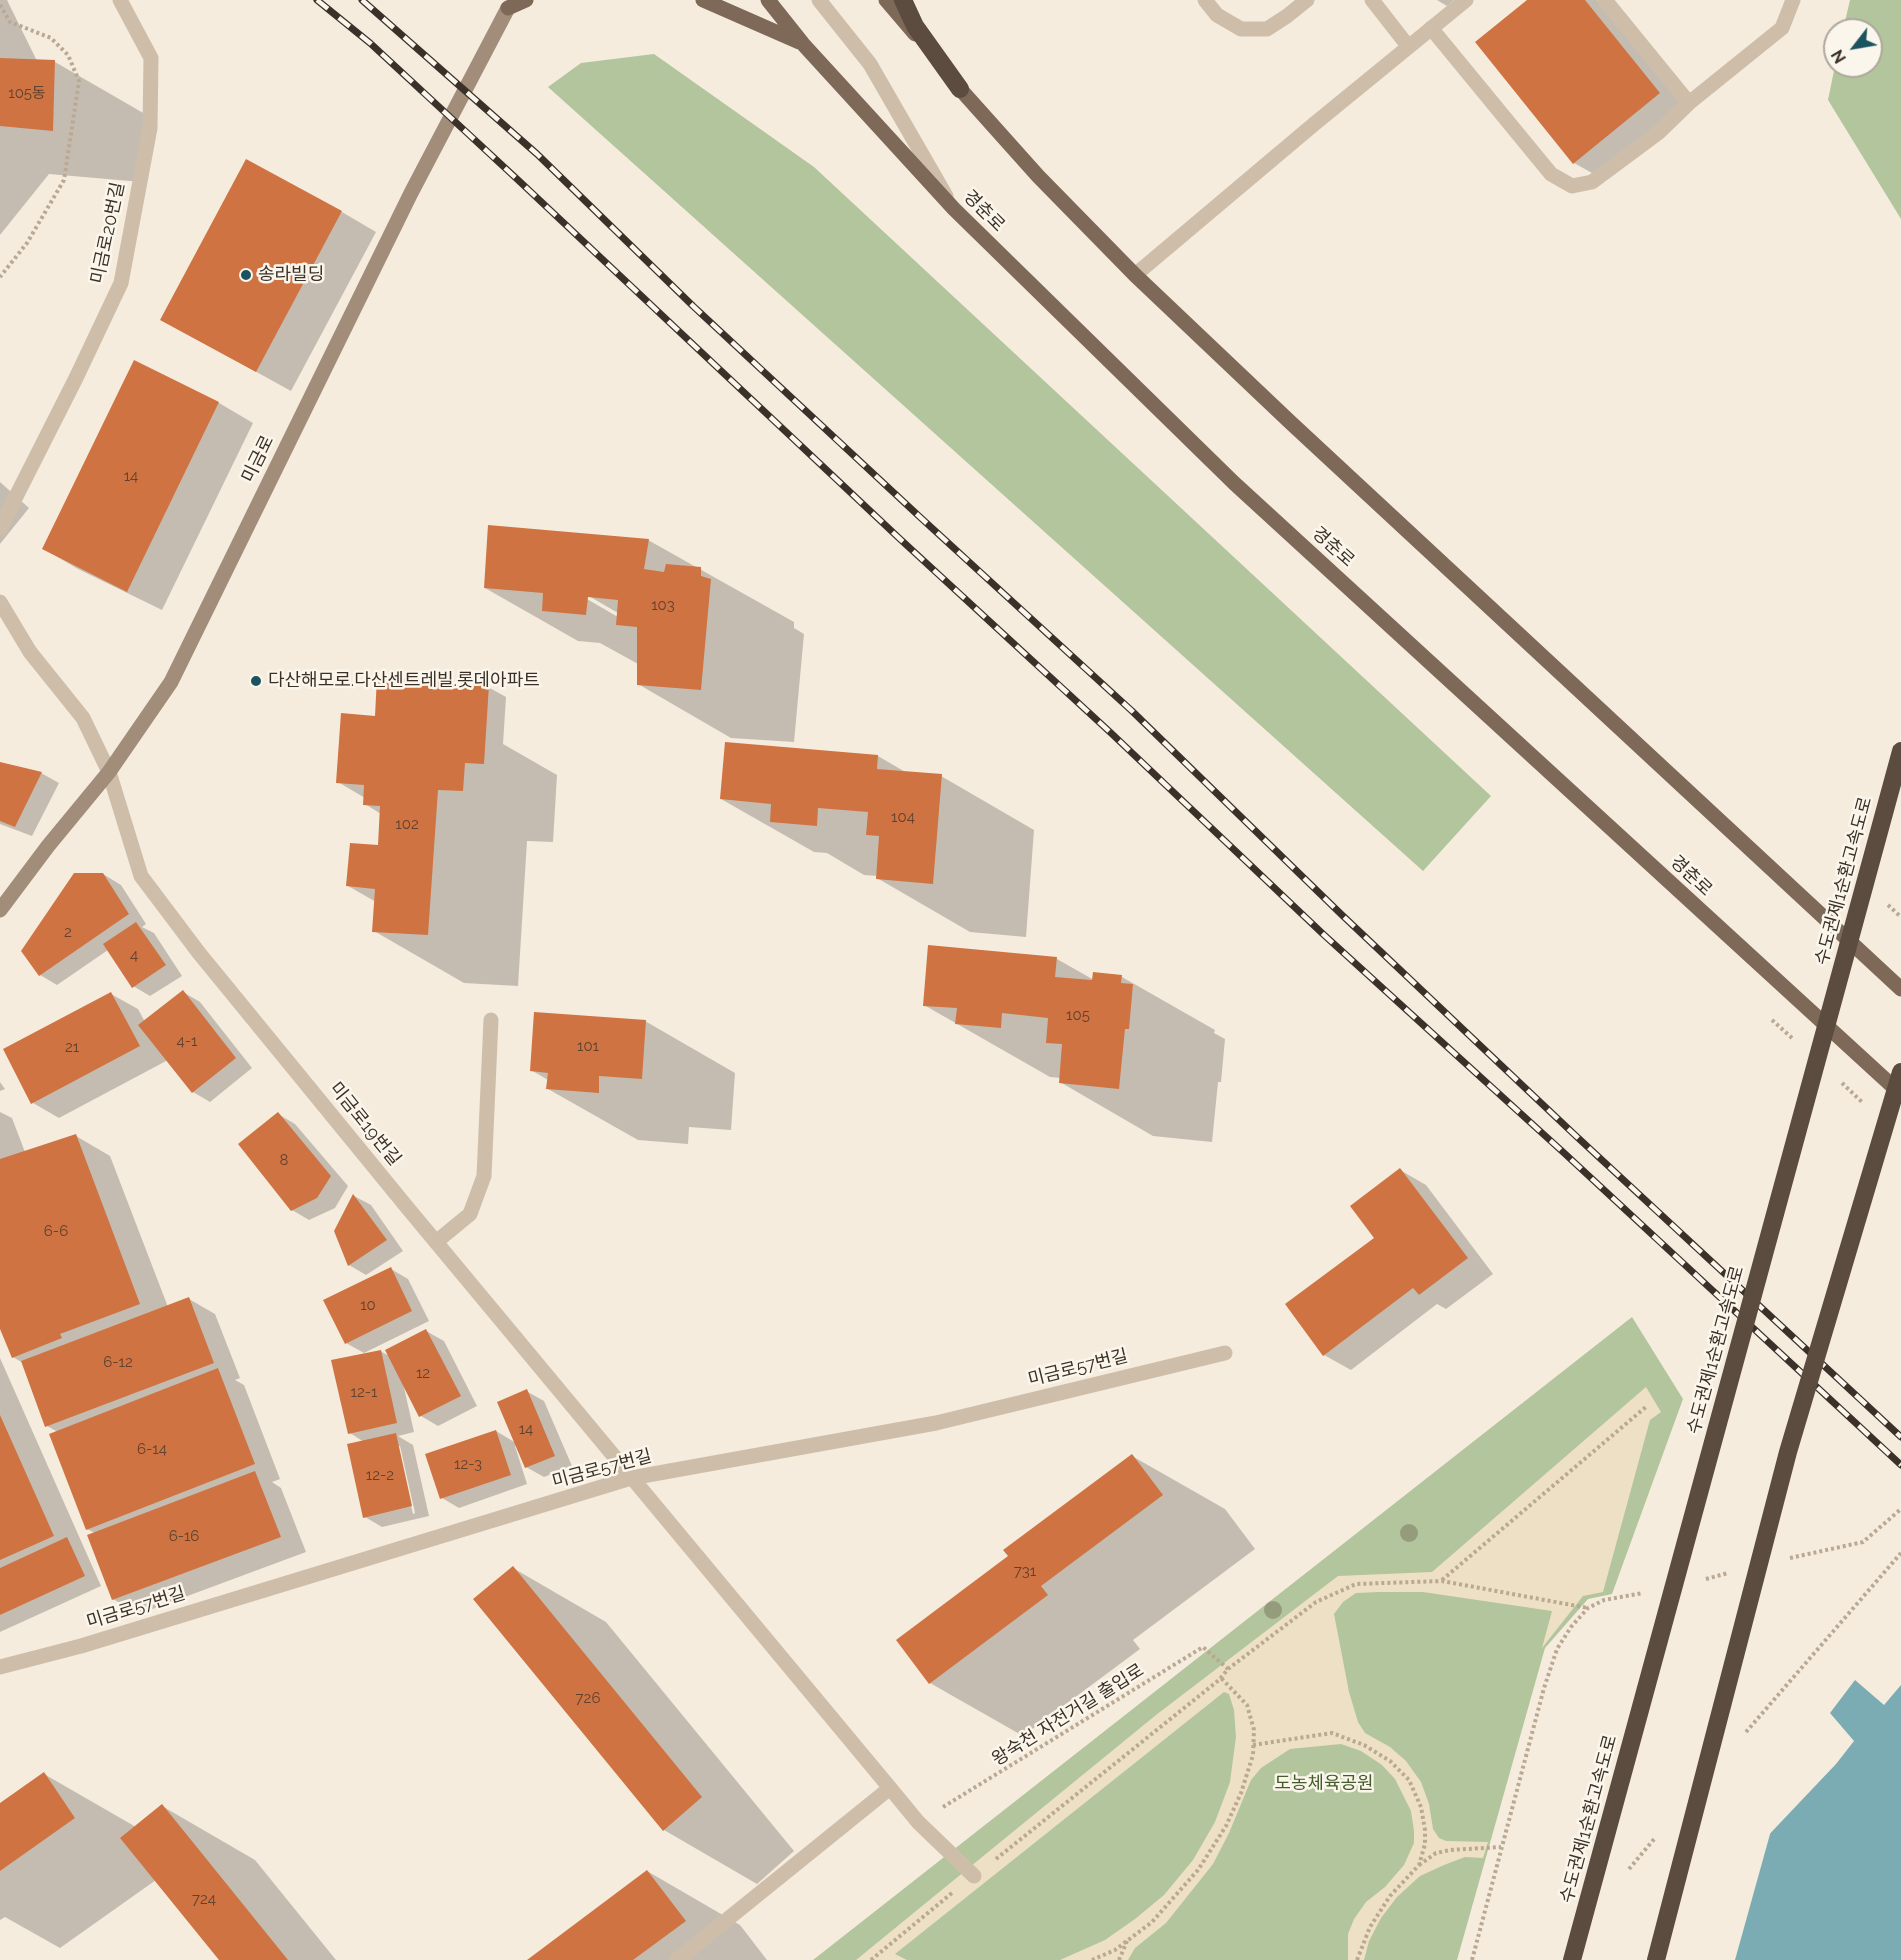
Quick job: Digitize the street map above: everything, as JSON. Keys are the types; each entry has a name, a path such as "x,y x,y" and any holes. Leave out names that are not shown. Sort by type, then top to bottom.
{"highway":[{"path":"903,0 915,26 960,89"},
{"name":"수도권제1순환고속도로","path":"1572,1960 1901,751"},
{"path":"1656,1960 1788,1452 1901,1072"}],"main road":[{"path":"510,4 526,0"},
{"path":"703,0 803,44"},
{"name":"경춘로","path":"768,0 803,44 954,209 1234,483 1901,1094"},
{"path":"886,0 960,89 1038,176 1136,275 1290,422 1901,989"}],"street":[{"name":"미금로20번길","path":"0,528 121,283 150,128 151,58 120,0"},
{"path":"819,0 870,64 954,209"},
{"path":"1205,0 1217,15 1242,29 1267,29 1307,0"},
{"path":"1372,0 1408,46"},
{"path":"1136,275 1466,0"},
{"path":"1605,0 1689,103"},
{"path":"1431,28 1551,174 1572,186 1592,182 1658,133 1689,103 1782,28 1793,0"},
{"name":"미금로","path":"0,910 48,846 109,772 171,682 411,193 510,4"},
{"path":"0,602 30,652 83,718 109,772"},
{"name":"미금로19번길","path":"109,772 141,876 199,953 631,1478 918,1822 974,1876"},
{"path":"436,1242 470,1214 484,1176 491,1020"},
{"name":"미금로57번길","path":"0,1667 81,1646 631,1478 936,1423 1226,1353"},
{"path":"677,1960 890,1788"}],"path":[{"path":"0,5 10,22 51,38 68,55 79,81 64,180 27,243 0,277"},
{"path":"1442,1581 1647,1406"},
{"path":"872,1959 1221,1678 1228,1669 1316,1602 1356,1584 1442,1581 1588,1608"},
{"name":"왕숙천 자전거길 출입로","path":"918,1822 1203,1647 1228,1669"},
{"path":"1092,1960 1115,1950 1152,1922 1198,1870 1226,1826 1241,1793 1253,1755 1254,1730 1247,1705 1221,1678"},
{"path":"1253,1744 1332,1733 1364,1745 1390,1761 1409,1780 1422,1807 1425,1844 1419,1864"},
{"path":"1357,1960 1370,1928 1390,1896 1419,1864 1436,1853 1450,1850 1501,1847"},
{"path":"1119,1960 1127,1941"},
{"path":"872,1959 879,1960"}],"green space":[{"path":"1850,0 1901,0 1901,219 1828,100 1833,78 1883,78 1883,18 1846,18"},
{"path":"654,54 814,167 1491,796 1423,871 548,87 581,63"},
{"name":"도농체육공원","path":"1632,1317 1683,1399 1612,1594 1588,1599 1545,1648 1457,1960 813,1960"}],"shaded area":[{"name":"도농체육공원","path":"1646,1387 1661,1412 1650,1420 1603,1592 1583,1596 1542,1648 1552,1611 1423,1592 1379,1592 1356,1593 1343,1602 1334,1614 1349,1692 1358,1722 1365,1733 1390,1747 1406,1761 1421,1782 1429,1804 1433,1829 1439,1838 1446,1841 1488,1842 1483,1858 1465,1857 1444,1865 1420,1876 1397,1897 1381,1918 1369,1941 1364,1960 1348,1960 1348,1934 1354,1919 1366,1902 1385,1887 1404,1865 1414,1843 1414,1831 1411,1811 1395,1779 1382,1765 1361,1751 1341,1744 1290,1749 1261,1768 1251,1780 1229,1833 1213,1864 1166,1923 1135,1948 1128,1960 1060,1960 1105,1940 1135,1919 1164,1895 1193,1860 1215,1822 1230,1782 1236,1737 1234,1710 1229,1694 1224,1692 895,1954 907,1960 856,1960 1156,1715 1338,1576 1432,1572"}],"water":[{"path":"1855,1680 1884,1705 1901,1685 1901,1960 1650,1960 1836,1764 1854,1741 1830,1713"}],"pier":[{"path":"1772,1827 1735,1960 1647,1960 1648,1958"}],"building":[{"path":"1527,0 1585,0 1660,93 1573,164 1475,42"},
{"path":"0,58 55,60 53,131 0,126"},
{"name":"송라빌딩","path":"246,159 342,211 256,372 160,320"},
{"path":"134,360 219,402 127,592 42,549"},
{"path":"488,525 649,539 644,569 664,572 666,564 701,567 701,576 711,579 701,690 637,685 637,627 616,625 618,600 588,597 586,615 542,611 543,593 484,588"},
{"path":"377,677 489,685 484,764 465,763 463,791 438,790 428,935 372,932 375,889 346,886 350,843 378,845 380,806 363,805 364,785 336,783 341,713 375,716"},
{"path":"725,742 878,755 877,769 942,774 933,884 876,879 879,836 866,835 868,812 818,808 817,826 770,822 771,804 720,799"},
{"path":"0,762 42,772 15,827 0,821"},
{"path":"74,873 103,873 129,914 39,976 21,951"},
{"path":"136,922 166,965 132,988 103,944"},
{"path":"928,945 1057,957 1055,977 1092,980 1093,972 1122,975 1121,983 1133,984 1129,1029 1125,1029 1119,1089 1059,1083 1062,1044 1046,1043 1048,1018 1002,1013 1001,1028 955,1024 957,1008 923,1006"},
{"path":"183,990 236,1058 192,1093 138,1025"},
{"path":"111,992 140,1046 31,1104 3,1049"},
{"path":"534,1012 646,1020 642,1079 599,1076 599,1093 546,1089 548,1073 530,1071"},
{"path":"278,1112 331,1176 317,1198 291,1211 238,1144"},
{"path":"76,1134 140,1304 60,1334 62,1338 12,1358 0,1329 0,1159"},
{"path":"1400,1168 1468,1258 1419,1295 1413,1288 1323,1356 1285,1304 1374,1238 1350,1206"},
{"path":"353,1194 387,1240 348,1266 334,1231"},
{"path":"391,1267 412,1311 345,1344 323,1300"},
{"path":"189,1297 214,1363 45,1427 21,1361"},
{"path":"426,1329 461,1396 419,1417 385,1350"},
{"path":"381,1350 397,1423 348,1434 331,1360"},
{"path":"218,1368 255,1464 86,1530 49,1434"},
{"path":"527,1389 555,1456 525,1468 497,1402"},
{"path":"0,1415 54,1536 0,1560"},
{"path":"496,1430 511,1475 440,1499 425,1454"},
{"path":"396,1433 412,1506 363,1518 347,1444"},
{"path":"1132,1454 1163,1495 1041,1586 1048,1595 929,1684 896,1640 1008,1556 1003,1550"},
{"path":"255,1471 281,1537 112,1600 87,1535"},
{"path":"67,1537 85,1576 0,1615 0,1568"},
{"path":"513,1566 702,1797 663,1831 473,1599"},
{"path":"44,1772 75,1818 0,1871 0,1803"},
{"path":"162,1804 288,1960 219,1960 120,1838"},
{"path":"647,1870 686,1921 633,1960 527,1960"}],"railway":[{"path":"317,0 370,43 900,539 1111,733 1323,934 1563,1152 1901,1465"},
{"path":"362,0 537,154 693,306 1132,711 1342,915 1576,1136 1901,1437"}],"place":[{"name":"송라빌딩","path":"246,275"},
{"name":"다산해모로.다산센트레빌.롯데아파트","path":"256,681"}]}
